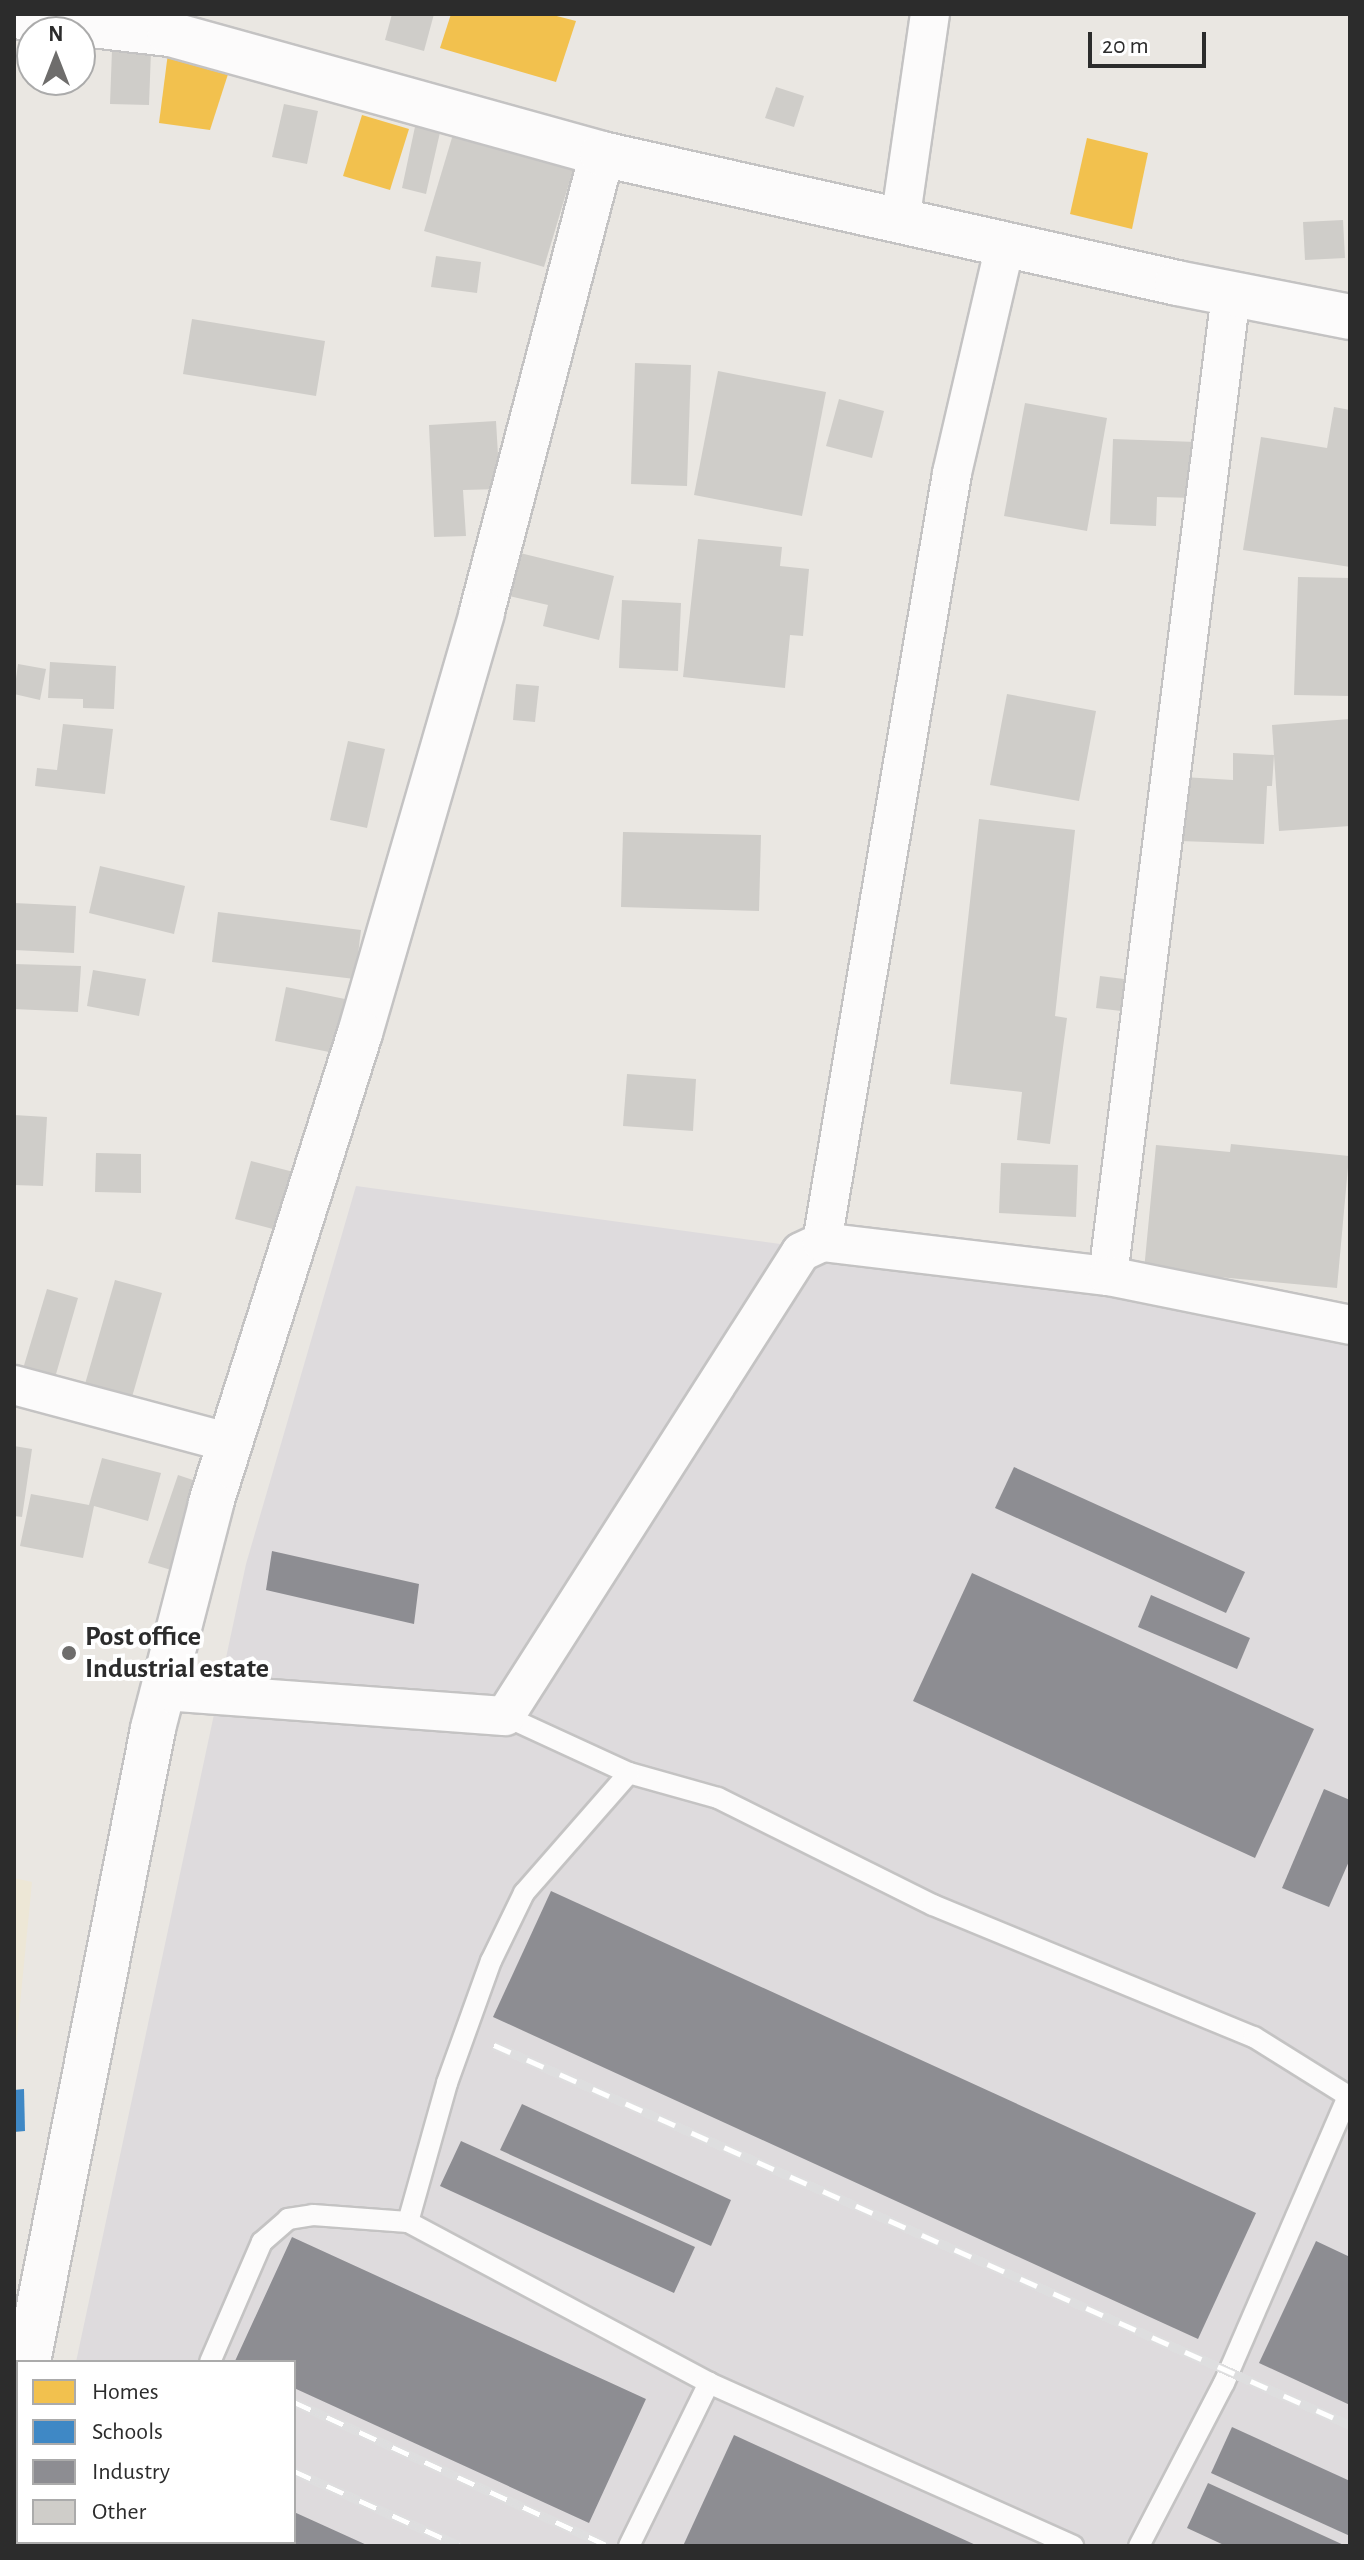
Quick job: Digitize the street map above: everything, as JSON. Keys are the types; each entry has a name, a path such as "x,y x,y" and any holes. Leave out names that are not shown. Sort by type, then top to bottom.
{"street":[{"path":"900,222 930,14"},
{"path":"14,16 170,34 602,154 1005,245 1350,317"},
{"path":"28,2360 51,2231 163,1691 211,1504 360,1033 473,643 602,154"},
{"path":"822,1242 949,488 1005,245"},
{"path":"1108,1276 1231,294"},
{"path":"163,1691 505,1716 801,1252 822,1242 1108,1276 1350,1325"},
{"path":"14,1385 230,1443"}],"lane":[{"path":"505,1716 629,1773 718,1798 933,1905 1254,2037 1349,2096 1224,2383 1139,2546"},
{"path":"408,2222 452,2069 491,1961 524,1893 629,1773"},
{"path":"211,2360 262,2242 288,2219 313,2215 408,2222 709,2383 1073,2546"},
{"path":"629,2546 709,2383"}],"shaded area":[{"path":"356,1186 1350,1322 1350,2546 37,2546 296,2544 296,2360 76,2360 246,1564"},
{"path":"14,1878 32,1882 14,2066"}],"building: Homes":[{"path":"451,14 549,14 576,21 556,82 440,48"},
{"path":"168,53 230,68 210,130 159,123"},
{"path":"362,115 409,129 390,190 343,176"},
{"path":"1087,138 1148,153 1132,229 1070,214"}],"building: Schools":[{"path":"24,2089 25,2131 14,2132 14,2090"}],"building: Industry":[{"path":"1014,1467 1245,1572 1226,1613 995,1508"},
{"path":"272,1551 419,1584 414,1624 266,1590"},
{"path":"972,1573 1314,1729 1255,1858 913,1701"},
{"path":"1151,1595 1250,1638 1237,1669 1138,1627"},
{"path":"1324,1789 1350,1800 1350,1859 1329,1907 1282,1888"},
{"path":"551,1891 1256,2213 1198,2339 493,2017"},
{"path":"522,2104 731,2200 711,2246 500,2150"},
{"path":"461,2141 695,2247 674,2293 440,2186"},
{"path":"292,2237 646,2399 589,2523 296,2389 296,2360 235,2360"},
{"path":"1316,2241 1350,2257 1350,2405 1259,2363"},
{"path":"1232,2427 1350,2481 1350,2536 1211,2473"},
{"path":"734,2435 978,2546 683,2546"},
{"path":"1208,2483 1346,2546 1226,2546 1187,2528"},
{"path":"296,2513 369,2546 148,2546 296,2544"}],"building: Other":[{"path":"392,14 434,14 424,51 385,40"},
{"path":"112,50 151,51 149,105 110,104"},
{"path":"776,87 804,96 794,127 765,118"},
{"path":"284,104 318,111 307,164 272,157"},
{"path":"416,122 441,128 426,194 402,188"},
{"path":"454,131 574,167 544,267 424,231"},
{"path":"1343,220 1345,258 1305,260 1303,222"},
{"path":"436,256 481,262 477,293 431,287"},
{"path":"192,319 325,341 316,396 183,374"},
{"path":"635,363 691,365 687,486 631,484"},
{"path":"718,371 826,392 802,516 694,495"},
{"path":"839,399 884,411 872,458 826,446"},
{"path":"1025,403 1107,418 1087,531 1004,516"},
{"path":"1334,407 1350,410 1350,567 1243,550 1261,437 1327,448"},
{"path":"496,421 500,489 463,490 466,536 434,537 429,425"},
{"path":"1113,439 1196,442 1194,498 1157,497 1156,526 1110,524"},
{"path":"698,539 782,547 780,566 809,569 803,636 790,635 785,688 683,677"},
{"path":"516,552 614,576 599,640 543,626 548,605 505,595"},
{"path":"1298,577 1350,578 1350,696 1294,695"},
{"path":"622,600 681,603 678,671 619,668"},
{"path":"50,662 116,666 114,709 83,708 83,699 48,698"},
{"path":"18,664 46,669 40,700 14,694"},
{"path":"516,684 539,686 535,722 513,720"},
{"path":"1007,694 1096,711 1079,801 990,785"},
{"path":"1350,719 1350,826 1279,831 1272,725"},
{"path":"63,724 113,729 105,794 35,786 37,768 57,770"},
{"path":"348,741 385,749 367,828 330,820"},
{"path":"1233,753 1274,755 1272,786 1267,786 1264,844 1180,841 1183,777 1233,780"},
{"path":"979,819 1075,830 1055,1016 1067,1018 1050,1144 1017,1140 1022,1092 950,1084"},
{"path":"623,832 761,835 759,911 621,907"},
{"path":"100,866 185,886 174,934 89,913"},
{"path":"14,903 76,906 74,953 14,950"},
{"path":"218,912 361,930 355,979 212,962"},
{"path":"14,964 81,966 78,1012 14,1009"},
{"path":"93,970 146,979 139,1016 87,1006"},
{"path":"1100,976 1124,979 1121,1011 1096,1008"},
{"path":"286,987 345,999 334,1053 275,1041"},
{"path":"627,1074 696,1079 693,1131 623,1126"},
{"path":"14,1115 47,1117 43,1186 14,1185"},
{"path":"1231,1144 1349,1156 1337,1288 1144,1270 1156,1145 1230,1152"},
{"path":"96,1153 141,1154 141,1193 95,1192"},
{"path":"251,1161 309,1176 292,1234 235,1219"},
{"path":"1001,1163 1078,1165 1076,1217 999,1213"},
{"path":"115,1280 162,1293 132,1397 85,1384"},
{"path":"47,1289 78,1298 54,1381 22,1372"},
{"path":"14,1446 32,1449 22,1517 14,1516"},
{"path":"102,1458 161,1473 148,1521 94,1506 83,1558 20,1546 31,1494 89,1505"},
{"path":"178,1475 211,1486 181,1573 148,1563"}],"railway":[{"path":"494,2045 1350,2425"},
{"path":"296,2403 608,2546"},
{"path":"296,2472 460,2546"}],"place":[{"name":"Post office Industrial estate","path":"69,1653"}]}
